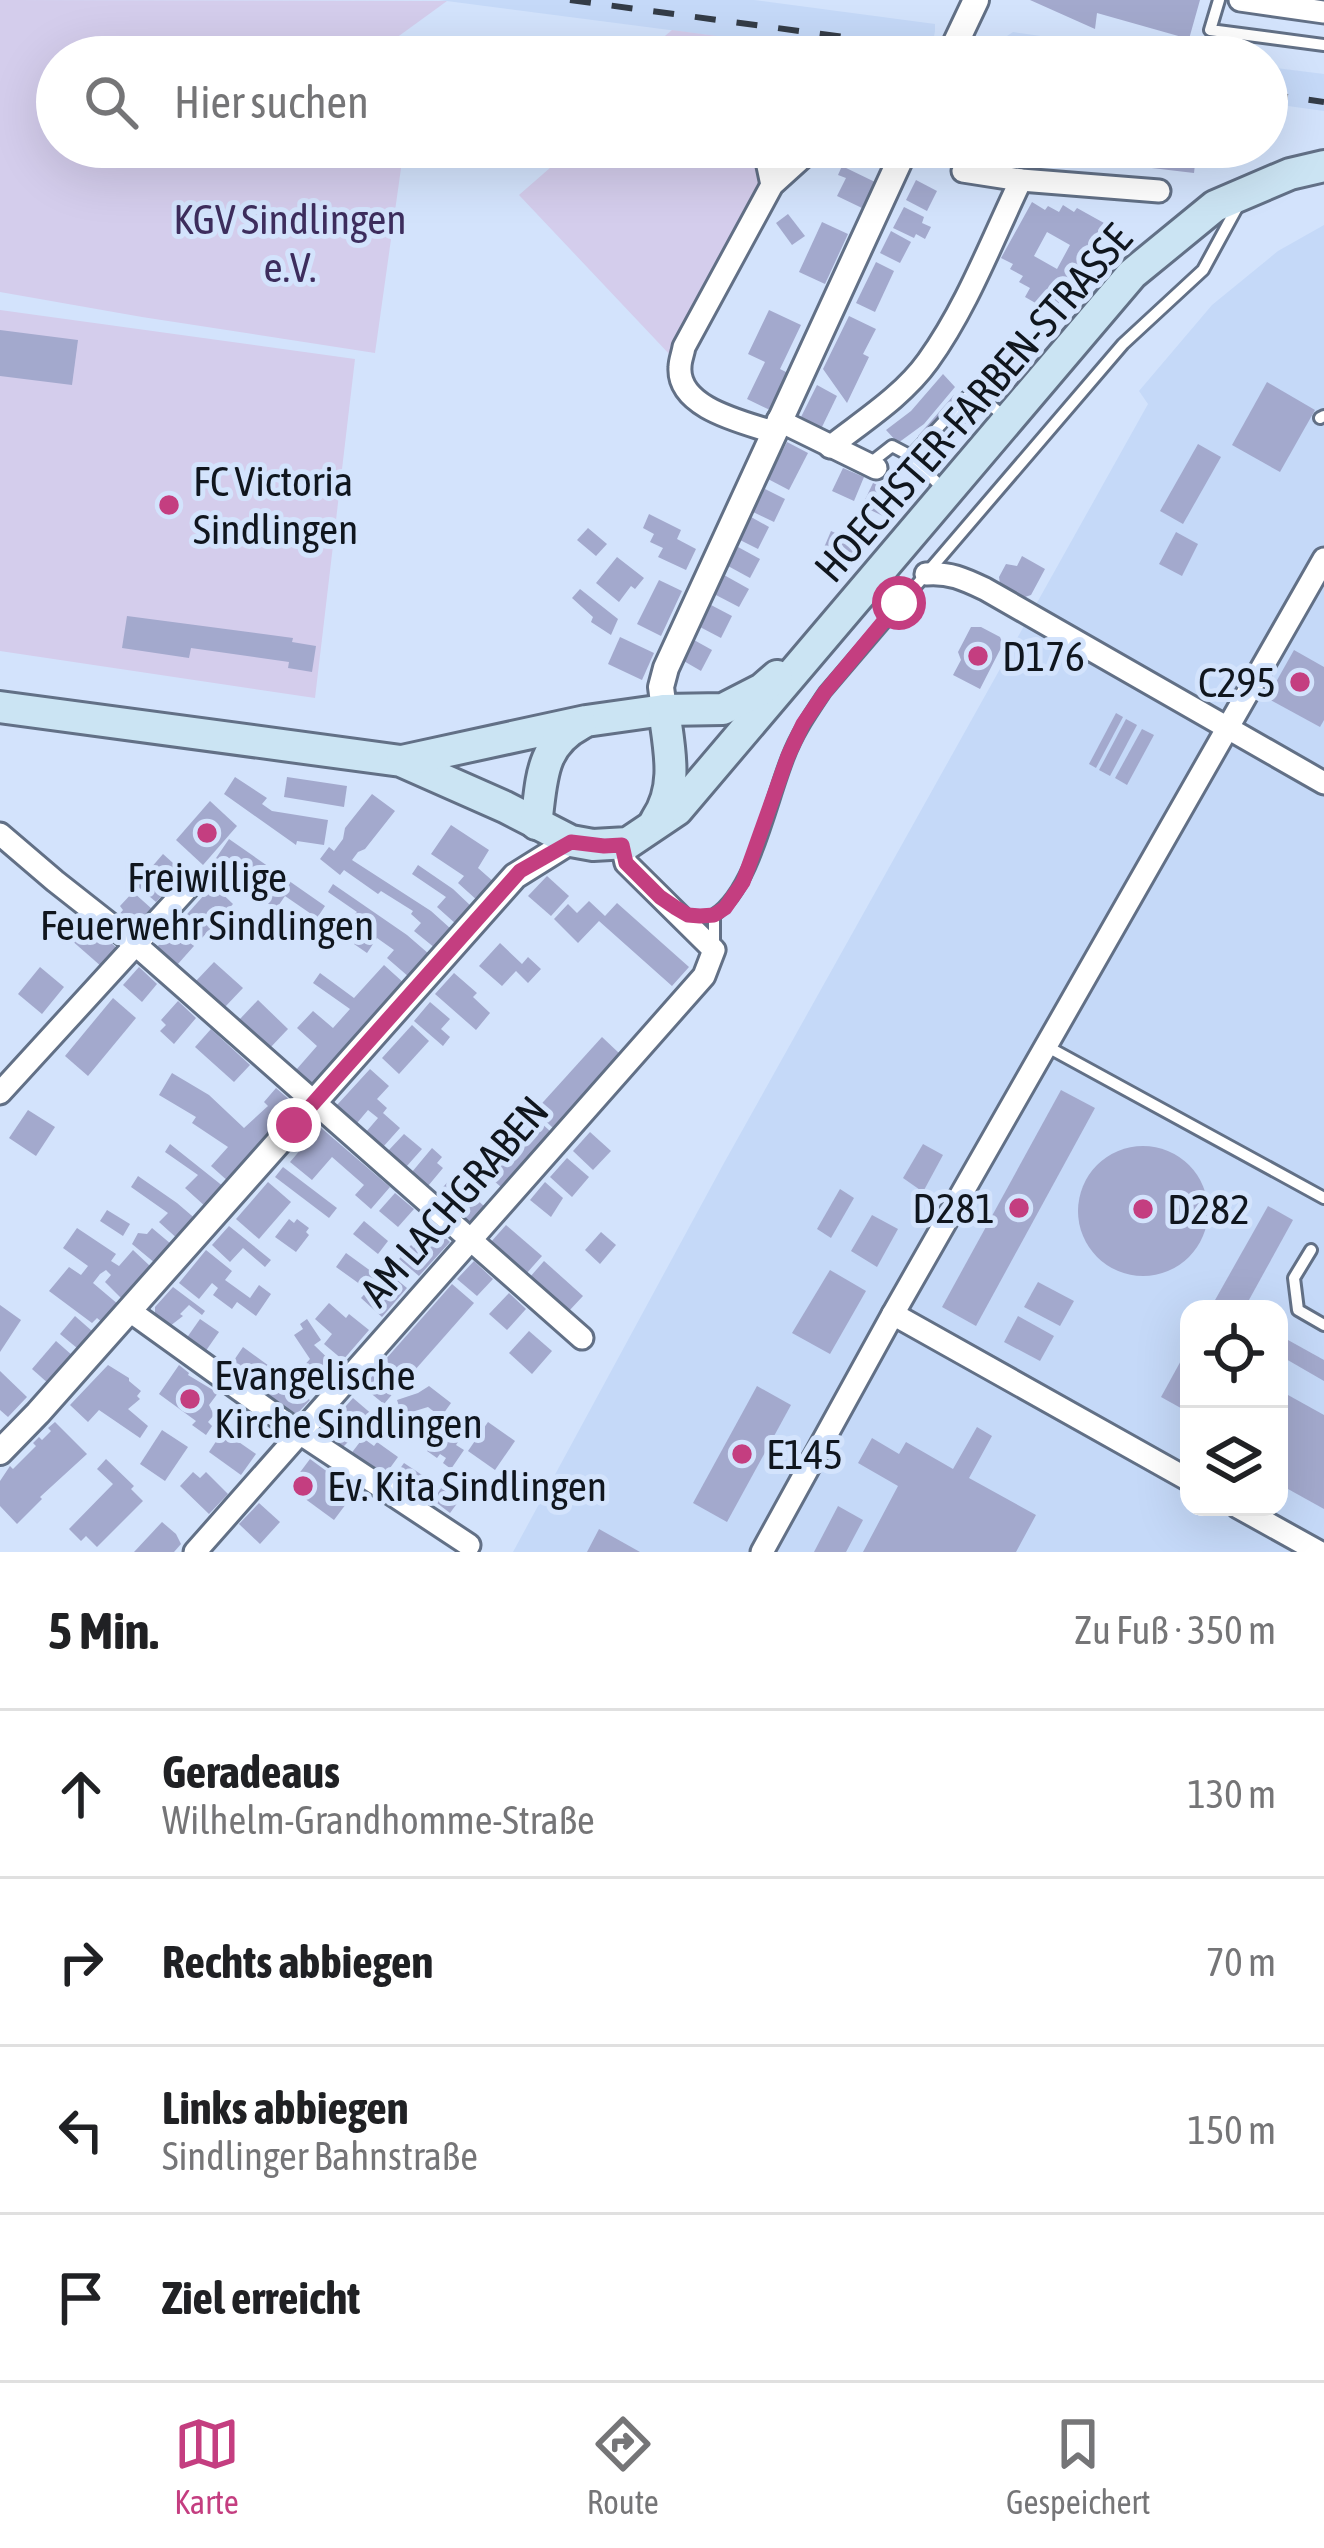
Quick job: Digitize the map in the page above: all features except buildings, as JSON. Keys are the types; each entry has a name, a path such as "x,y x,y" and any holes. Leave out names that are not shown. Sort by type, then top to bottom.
{"main road":[{"name":"HOECHSTER-FARBEN-STRASSE","path":"0,707 401,761 577,842 604,846 635,837 677,810 1132,274 1215,206 1290,173 1324,166"},
{"name":"HOECHSTER-FARBEN-STRASSE","path":"401,761 597,719 734,704 762,689 818,642"},
{"path":"635,837 666,806 671,768 664,710"},
{"path":"536,824 548,755 565,732 597,719 631,723 647,732 671,768"},
{"path":"542,781 550,814 577,842"}],"street":[{"path":"959,36 976,0"},
{"path":"1240,0 1301,5 1324,12"},
{"path":"768,168 772,185"},
{"path":"791,168 772,185 685,347 681,380 694,398 716,413 776,426 872,466"},
{"path":"664,710 661,687 666,668 896,168"},
{"path":"963,171 1159,191"},
{"path":"830,447 903,389 927,362 968,292 1021,180"},
{"path":"762,1552 1324,559"},
{"path":"926,574 956,575 985,589 1324,783"},
{"path":"520,871 536,824"},
{"path":"0,834 135,944 582,1338"},
{"path":"635,837 626,863 714,950"},
{"path":"0,1452 520,871 577,842"},
{"path":"0,1093 193,882"},
{"name":"AM LACHGRABEN","path":"195,1552 704,976 714,950"},
{"path":"130,1311 469,1545"},
{"path":"893,1315 1180,1475"},
{"path":"1254,1516 1319,1552"}],"lane":[{"path":"1219,0 1210,30 1253,36"},
{"path":"1288,41 1324,46"},
{"path":"660,897 688,915 714,915 725,908 743,882 788,756 825,692 1123,344 1203,270 1246,191"},
{"path":"911,456 968,397 1008,419"},
{"path":"872,466 892,446 911,456 945,491"},
{"path":"714,915 714,950"},
{"path":"1046,1046 1324,1198"},
{"path":"1311,1250 1294,1278 1298,1310 1324,1325"}],"shaded area":[{"path":"439,0 754,0 935,24 934,36 715,36"},
{"path":"1288,70 1324,74 1324,111 1288,106"},
{"path":"1324,225 1324,1552 513,1552 724,1163 1148,404 1139,391 1212,305 1278,251"}],"green space":[{"name":"KGV Sindlingen e.V.","path":"0,0 447,1 399,36 36,36 36,168 401,168 375,353 0,292"},
{"path":"672,30 717,36 665,36"},
{"path":"550,168 761,168 763,173 672,357 519,195"},
{"name":"FC Victoria Sindlingen","path":"0,310 355,359 315,698 0,651"}],"railway":[{"path":"570,0 837,36"},
{"path":"1288,97 1324,102"}],"place":[{"name":"FC Victoria Sindlingen","path":"169,505"},
{"name":"D176","path":"978,656"},
{"name":"C295","path":"1300,682"},
{"name":"Freiwillige Feuerwehr Sindlingen","path":"207,833"},
{"name":"D281","path":"1019,1208"},
{"name":"D282","path":"1143,1209"},
{"name":"Evangelische Kirche Sindlingen","path":"190,1399"},
{"name":"E145","path":"742,1454"},
{"name":"Ev. Kita Sindlingen","path":"303,1486"}],"route":[{"path":"294,1125 520,871 571,842 622,845 626,863 660,897 688,915 714,915 725,908 743,882 803,724 899,603"}]}
